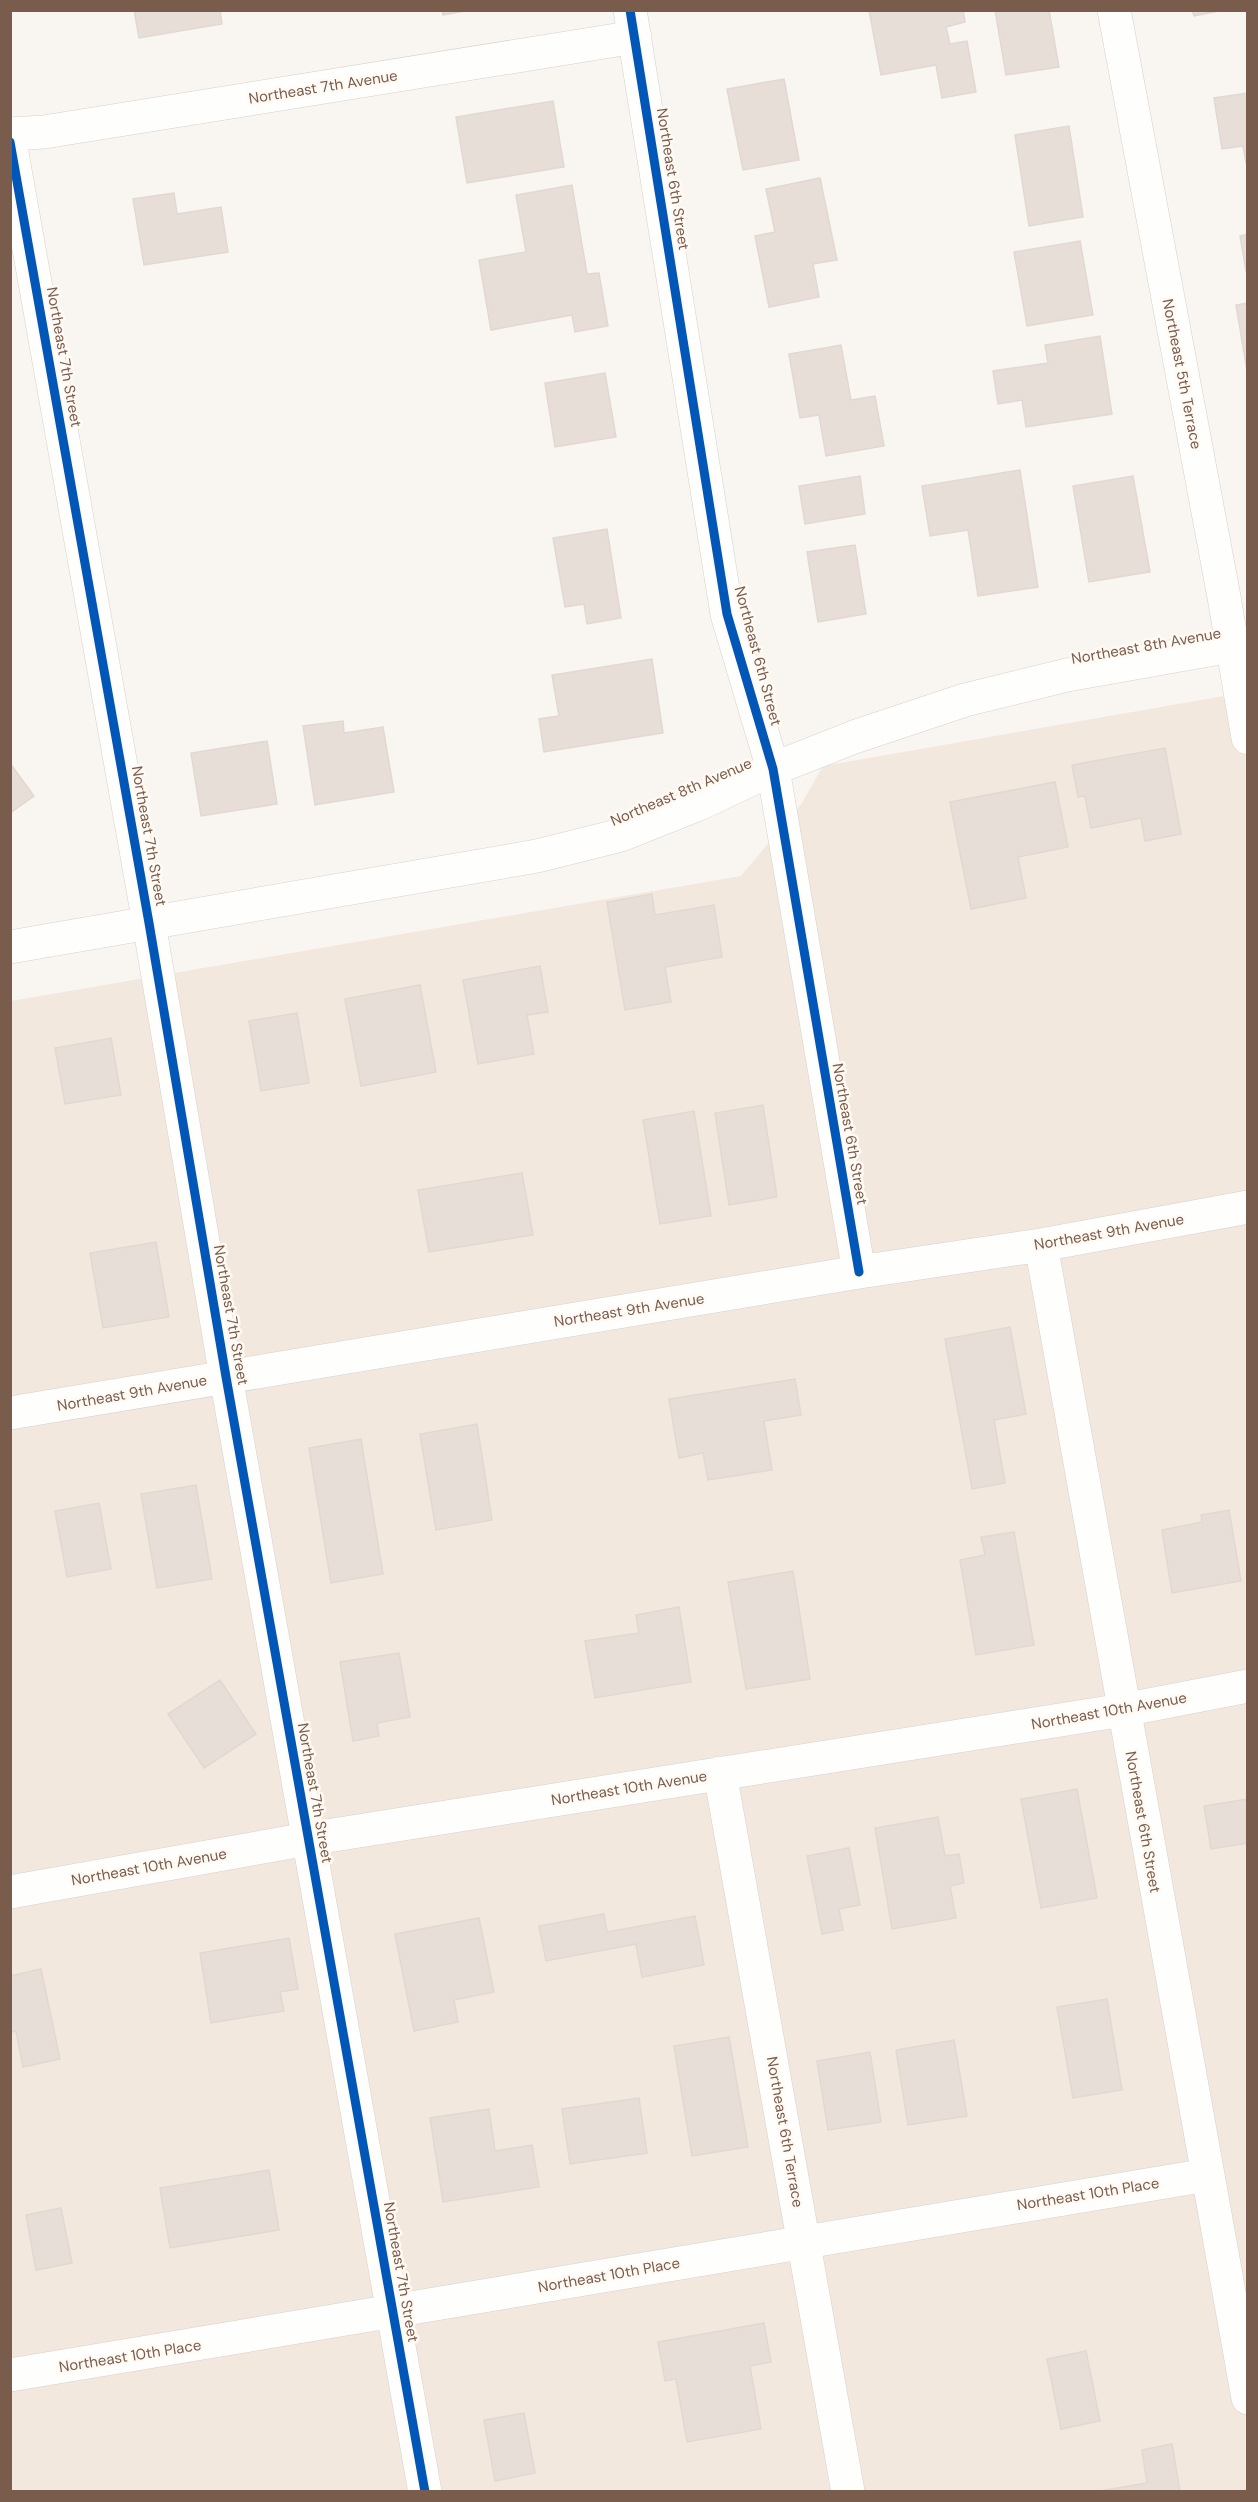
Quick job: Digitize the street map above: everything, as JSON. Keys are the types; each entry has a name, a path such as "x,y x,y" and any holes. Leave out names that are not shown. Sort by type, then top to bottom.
{"street":[{"name":"Northeast 5th Terrace","path":"1114,10 1240,645 1248,738"},
{"name":"Northeast 7th Avenue","path":"10,134 55,130 633,24"},
{"name":"Northeast 6th Street","path":"633,24 728,614 773,769 859,1272"},
{"name":"Northeast 7th Street","path":"10,142 149,923 226,1377 425,2492"},
{"name":"Northeast 8th Avenue","path":"10,947 537,856 621,835 699,804 773,769 854,737 965,700 1067,675 1240,645"},
{"name":"Northeast 9th Avenue","path":"10,1413 859,1272 1041,1245 1248,1207"},
{"name":"Northeast 6th Street","path":"1041,1245 1248,2398"},
{"name":"Northeast 10th Avenue","path":"10,1892 308,1839 1123,1710 1248,1686"},
{"name":"Northeast 6th Terrace","path":"720,1773 848,2492"},
{"name":"Northeast 10th Place","path":"10,2375 393,2313 804,2241 1207,2175"}],"shaded area":[{"path":"1247,692 1247,2491 11,2492 11,1001 741,876 802,803 823,766"}],"building":[{"path":"134,10 220,10 222,24 139,38"},
{"path":"442,10 471,10 443,15"},
{"path":"869,10 963,10 965,22 946,27 950,44 967,41 976,92 942,98 936,65 881,75"},
{"path":"995,10 1049,10 1059,67 1006,75"},
{"path":"1192,10 1224,10 1194,16"},
{"path":"784,79 799,160 743,170 727,89"},
{"path":"1248,93 1248,162 1246,163 1243,146 1222,149 1214,98"},
{"path":"553,101 564,167 467,183 456,117"},
{"path":"1069,126 1083,217 1029,226 1015,135"},
{"path":"820,178 837,260 813,264 819,297 769,307 755,236 775,232 766,189"},
{"path":"572,185 587,274 599,273 608,326 575,332 572,315 491,330 479,260 526,252 516,195"},
{"path":"174,193 177,214 221,207 228,252 144,265 133,199"},
{"path":"1248,234 1248,271 1246,271 1240,236"},
{"path":"1080,241 1093,315 1027,326 1014,252"},
{"path":"1248,303 1248,371 1247,371 1236,305"},
{"path":"1100,336 1112,414 1026,427 1022,400 998,404 993,371 1048,363 1045,345"},
{"path":"841,345 851,400 875,396 884,446 826,456 819,415 800,418 789,354"},
{"path":"605,373 616,437 555,447 545,383"},
{"path":"1020,470 1038,587 978,596 968,530 930,536 922,486"},
{"path":"860,476 865,514 805,524 799,486"},
{"path":"1133,476 1150,572 1089,582 1073,486"},
{"path":"607,529 621,618 587,624 584,604 565,607 553,538"},
{"path":"855,545 866,614 818,622 807,552"},
{"path":"652,659 663,733 544,752 539,719 559,716 552,675"},
{"path":"343,721 344,733 383,727 394,792 315,805 303,726"},
{"path":"267,741 277,804 201,816 191,753"},
{"path":"1165,748 1181,834 1145,841 1141,818 1091,828 1085,796 1078,797 1072,765"},
{"path":"10,763 34,796 10,813"},
{"path":"1055,782 1068,847 1018,857 1026,898 971,909 950,802"},
{"path":"652,894 655,915 714,905 722,957 665,967 671,1002 625,1010 607,902"},
{"path":"540,966 548,1012 527,1015 534,1054 478,1064 463,980"},
{"path":"420,985 436,1072 361,1086 345,999"},
{"path":"297,1013 309,1083 261,1091 249,1021"},
{"path":"111,1038 121,1095 65,1104 55,1048"},
{"path":"763,1105 777,1197 729,1205 715,1113"},
{"path":"694,1111 711,1216 660,1224 643,1120"},
{"path":"522,1173 533,1235 429,1252 418,1190"},
{"path":"156,1242 169,1317 103,1328 90,1253"},
{"path":"1010,1327 1026,1414 994,1420 1005,1483 972,1489 945,1339"},
{"path":"795,1379 801,1415 764,1421 772,1470 708,1480 703,1453 679,1458 669,1399"},
{"path":"477,1424 492,1520 436,1530 420,1434"},
{"path":"361,1439 383,1574 331,1583 309,1448"},
{"path":"196,1485 212,1579 157,1588 141,1494"},
{"path":"99,1503 111,1569 67,1577 55,1511"},
{"path":"1229,1510 1241,1581 1172,1593 1162,1530 1202,1522 1201,1515"},
{"path":"1014,1532 1034,1645 976,1655 960,1560 985,1555 981,1537"},
{"path":"793,1571 810,1679 746,1689 728,1582"},
{"path":"679,1607 691,1682 595,1698 585,1641 639,1633 636,1615"},
{"path":"399,1653 410,1717 377,1723 379,1736 353,1741 340,1662"},
{"path":"220,1680 256,1734 204,1768 168,1714"},
{"path":"1077,1789 1097,1898 1041,1908 1021,1799"},
{"path":"1248,1799 1248,1843 1211,1849 1204,1806"},
{"path":"938,1817 945,1856 959,1854 964,1883 950,1886 956,1918 892,1929 875,1828"},
{"path":"849,1848 860,1905 839,1909 843,1930 822,1934 807,1856"},
{"path":"604,1914 607,1932 695,1916 704,1965 642,1977 636,1944 546,1961 539,1926"},
{"path":"479,1918 494,1992 454,2000 458,2022 414,2031 395,1934"},
{"path":"289,1938 298,1989 280,1992 284,2011 211,2023 200,1953"},
{"path":"41,1969 60,2059 23,2067 16,2031 10,2032 10,1976"},
{"path":"1107,1999 1122,2090 1073,2098 1057,2007"},
{"path":"729,2037 748,2147 692,2156 674,2046"},
{"path":"954,2040 967,2116 908,2125 896,2050"},
{"path":"870,2052 881,2122 828,2130 817,2061"},
{"path":"639,2098 647,2153 570,2164 562,2109"},
{"path":"489,2109 495,2151 532,2145 539,2187 443,2202 430,2118"},
{"path":"269,2170 279,2230 170,2248 160,2188"},
{"path":"61,2208 72,2263 36,2270 26,2215"},
{"path":"764,2323 771,2362 750,2366 761,2429 687,2442 676,2379 665,2381 658,2342"},
{"path":"1086,2351 1100,2421 1061,2429 1047,2359"},
{"path":"524,2413 535,2473 495,2481 484,2420"},
{"path":"1172,2444 1180,2492 1094,2492 1147,2483 1142,2450"}],"cycle path":[{"path":"630,10 727,614 773,769 859,1272"},
{"path":"10,142 149,923 226,1377 425,2492"}]}
